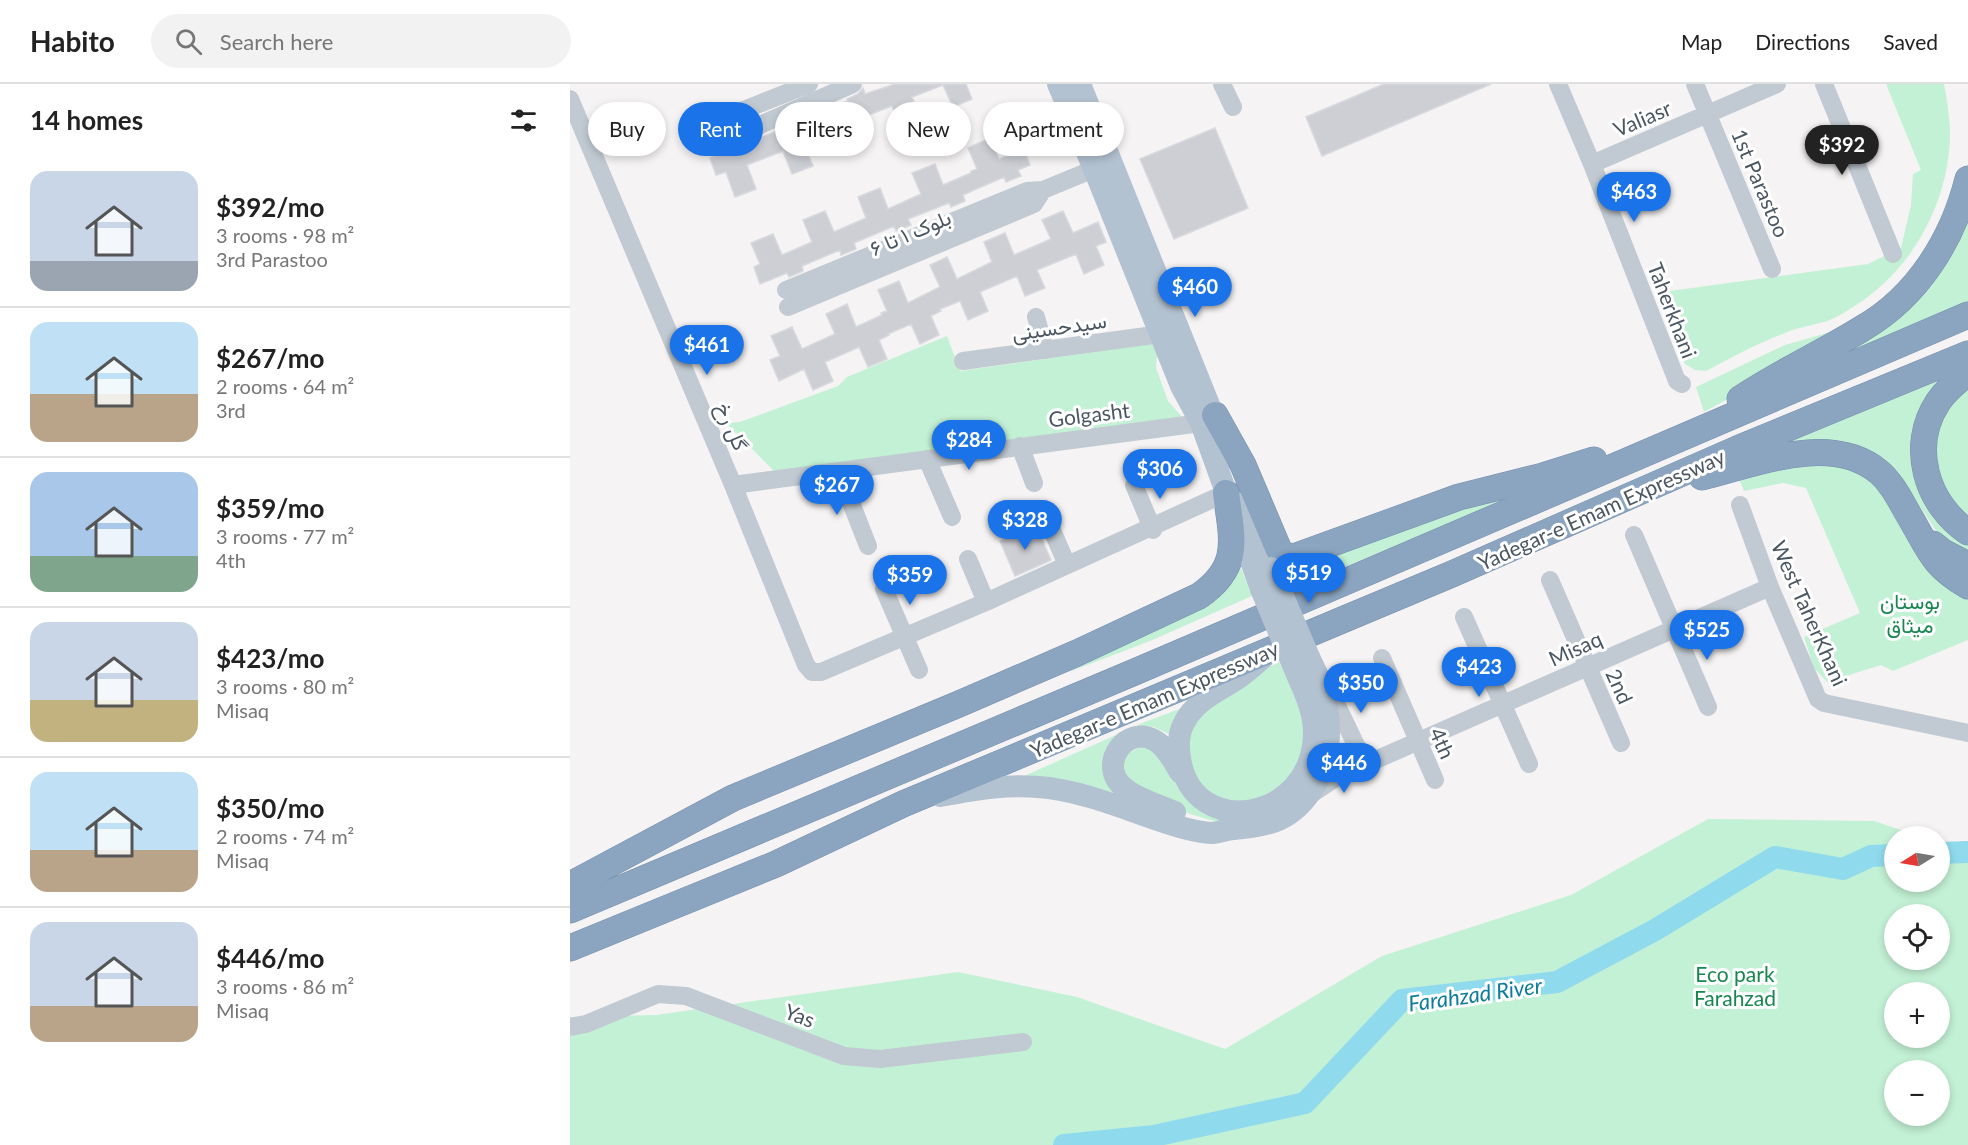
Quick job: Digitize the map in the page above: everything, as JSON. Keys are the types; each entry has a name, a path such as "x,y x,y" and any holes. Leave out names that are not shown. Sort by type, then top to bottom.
{"highway":[{"path":"1208,419 1243,465 1279,550 1284,555 1294,557 1459,496 1674,441 1760,385 1864,328 1900,300 1940,252 1956,218 1968,178"},
{"name":"Yadegar-e Emam Expressway","path":"570,909 1137,671 1968,315"},
{"name":"Yadegar-e Emam Expressway","path":"570,948 776,864 903,804 1291,657 1452,574 1737,449 1968,354"},
{"path":"1968,373 1952,385 1938,402 1927,424 1923,458 1927,479 1934,495 1951,518 1968,532"},
{"path":"1629,496 1774,458 1827,452 1863,462 1879,471 1892,486 1931,556 1943,570 1968,586"},
{"path":"570,885 733,798 1077,653 1199,596 1214,586 1223,574 1231,555 1232,536 1226,493"},
{"path":"1919,532 1942,552 1968,565"}],"main road":[{"path":"903,804 978,788 1021,785 1051,788 1088,797 1191,830 1212,833 1257,828 1279,821 1300,806 1323,771 1329,745 1322,686 1291,657 1271,568 1240,489 1208,419 1181,386 1058,84"},
{"path":"1080,84 1179,332 1208,419 1226,493 1261,589 1309,705 1314,730 1312,754 1306,770 1293,789 1277,802 1263,808 1237,811 1219,809 1211,805 1186,781 1167,751 1150,738 1142,736 1130,739 1121,745 1113,764 1116,778 1127,790 1189,818 1232,829"},
{"path":"1092,84 1153,233 1163,288"},
{"path":"1186,781 1178,745 1184,721 1203,699 1240,677 1291,657"}],"street":[{"path":"763,102 809,84"},
{"path":"763,124 853,84"},
{"path":"1222,84 1233,107"},
{"name":"Taherkhani","path":"1558,84 1592,164 1677,381 1682,384"},
{"name":"1st Parastoo","path":"1695,84 1772,269"},
{"name":"Valiasr","path":"1592,164 1777,84"},
{"path":"1824,84 1893,254"},
{"name":"گل رخ","path":"570,99 733,485 806,665 812,672 821,672 904,636"},
{"path":"787,299 1027,191 1043,190 1094,169"},
{"path":"1036,317 1046,350"},
{"name":"سیدحسینی","path":"963,361 1161,334"},
{"name":"Golgasht","path":"733,485 1208,419"},
{"path":"1020,446 1034,483"},
{"path":"927,459 952,517"},
{"path":"839,472 868,546"},
{"path":"1134,485 1153,529"},
{"path":"904,636 1153,529 1226,493"},
{"name":"West TaherKhani","path":"1740,505 1770,587 1818,699 1824,703 1968,733"},
{"path":"1046,516 1067,565"},
{"path":"1634,535 1708,707"},
{"path":"968,559 986,602"},
{"name":"2nd","path":"1550,580 1621,743"},
{"name":"Misaq","path":"1308,796 1337,777 1365,764 1770,587"},
{"path":"884,589 919,670"},
{"path":"1464,616 1529,764"},
{"name":"4th","path":"1382,658 1435,780"},
{"path":"1322,686 1334,699 1365,764"},
{"name":"Yas","path":"570,1027 586,1024 658,994 686,996 844,1056 880,1059 1023,1042"}],"green space":[{"path":"1886,84 1944,84 1947,101 1950,129 1949,156 1944,182 1936,207 1910,253 1894,274 1874,292 1833,319 1775,337 1706,371 1695,370 1685,364 1655,293 1868,264 1901,248 1911,205 1913,174 1921,170"},
{"path":"1968,199 1968,303 1763,389 1871,330"},
{"path":"1841,329 1757,383 1704,412 1696,387 1785,345"},
{"path":"947,336 960,371 1158,343 1156,368 1168,401 1183,418 776,473 726,423 740,422 838,386 847,377"},
{"path":"1968,362 1919,436 1968,540 1968,554 1935,529 1904,483 1772,447"},
{"path":"1968,381 1968,524 1943,501 1933,430"},
{"name":"بوستان میثاق","path":"1824,462 1874,477 1968,595 1968,640 1893,671 1881,665 1827,682 1814,668 1804,637 1860,613 1806,488 1783,483 1744,491 1738,476"},
{"path":"1586,466 1313,580 1287,593 1279,557"},
{"path":"1240,566 1252,596 1150,641 1069,672 1144,630 1225,590"},
{"path":"1279,662 1296,698 1304,725 1305,751 1301,764 1289,778 1261,802 1215,800 1191,774 1187,729 1241,681"},
{"path":"1182,708 1171,735 1154,727 1145,726 1107,781 1113,793 1072,781 1022,777 1145,722"},
{"path":"1148,743 1226,816 1224,824 1190,814 1134,790 1118,762 1119,758"},
{"name":"Eco park Farahzad","path":"1708,819 1874,821 1889,826 1884,826 1884,892 1950,892 1950,847 1968,853 1968,1145 570,1145 570,1017 656,1015 958,972 1077,997 1225,1049 1382,956 1571,895"}],"building":[{"path":"895,84 966,84 972,99 965,102 951,102 943,85 912,97 914,102 886,102 886,108 874,113 874,102 846,102 863,88 865,94"},
{"path":"1384,84 1491,84 1322,156 1306,117"},
{"path":"1215,128 1248,208 1174,239 1140,159"},
{"path":"775,132 775,154 747,165 756,189 735,197 726,172 716,175 710,158 715,156 763,156 763,137"},
{"path":"983,141 983,156 998,156 999,159 1006,156 1027,156 1030,165 1018,170 1021,176 1006,182 1004,177 963,195 965,201 951,207 949,203 908,219 911,225 896,231 894,226 854,243 856,249 841,255 840,250 802,266 803,271 789,277 787,273 760,284 754,267 760,264 751,243 773,234 782,255 812,242 803,220 825,211 834,232 866,218 858,197 880,188 888,209 921,194 912,173 935,164 943,185 971,173 977,169 971,155 971,147"},
{"path":"785,156 809,156 813,166 792,174"},
{"path":"1063,211 1073,233 1098,222 1106,242 1096,246 1104,265 1084,274 1076,254 1037,270 1045,288 1025,296 1017,276 980,292 988,311 968,320 960,301 940,309 941,311 931,316 939,335 920,344 911,324 888,334 879,340 887,359 868,367 859,347 825,362 833,381 813,390 804,369 779,381 770,360 780,356 771,336 792,327 802,349 835,334 826,314 847,304 856,327 887,311 878,290 899,281 908,303 940,287 930,265 947,257 957,279 992,262 984,242 1005,233 1014,255 1051,239 1042,220"},
{"path":"1036,526 1051,560 1015,576 1000,541"}],"waterway":[{"name":"Farahzad River","path":"1950,853 1968,852"},
{"name":"Farahzad River","path":"1064,1145 1154,1136 1305,1103 1402,1000 1557,982 1655,930 1775,857 1843,869 1871,856 1884,855"}]}
